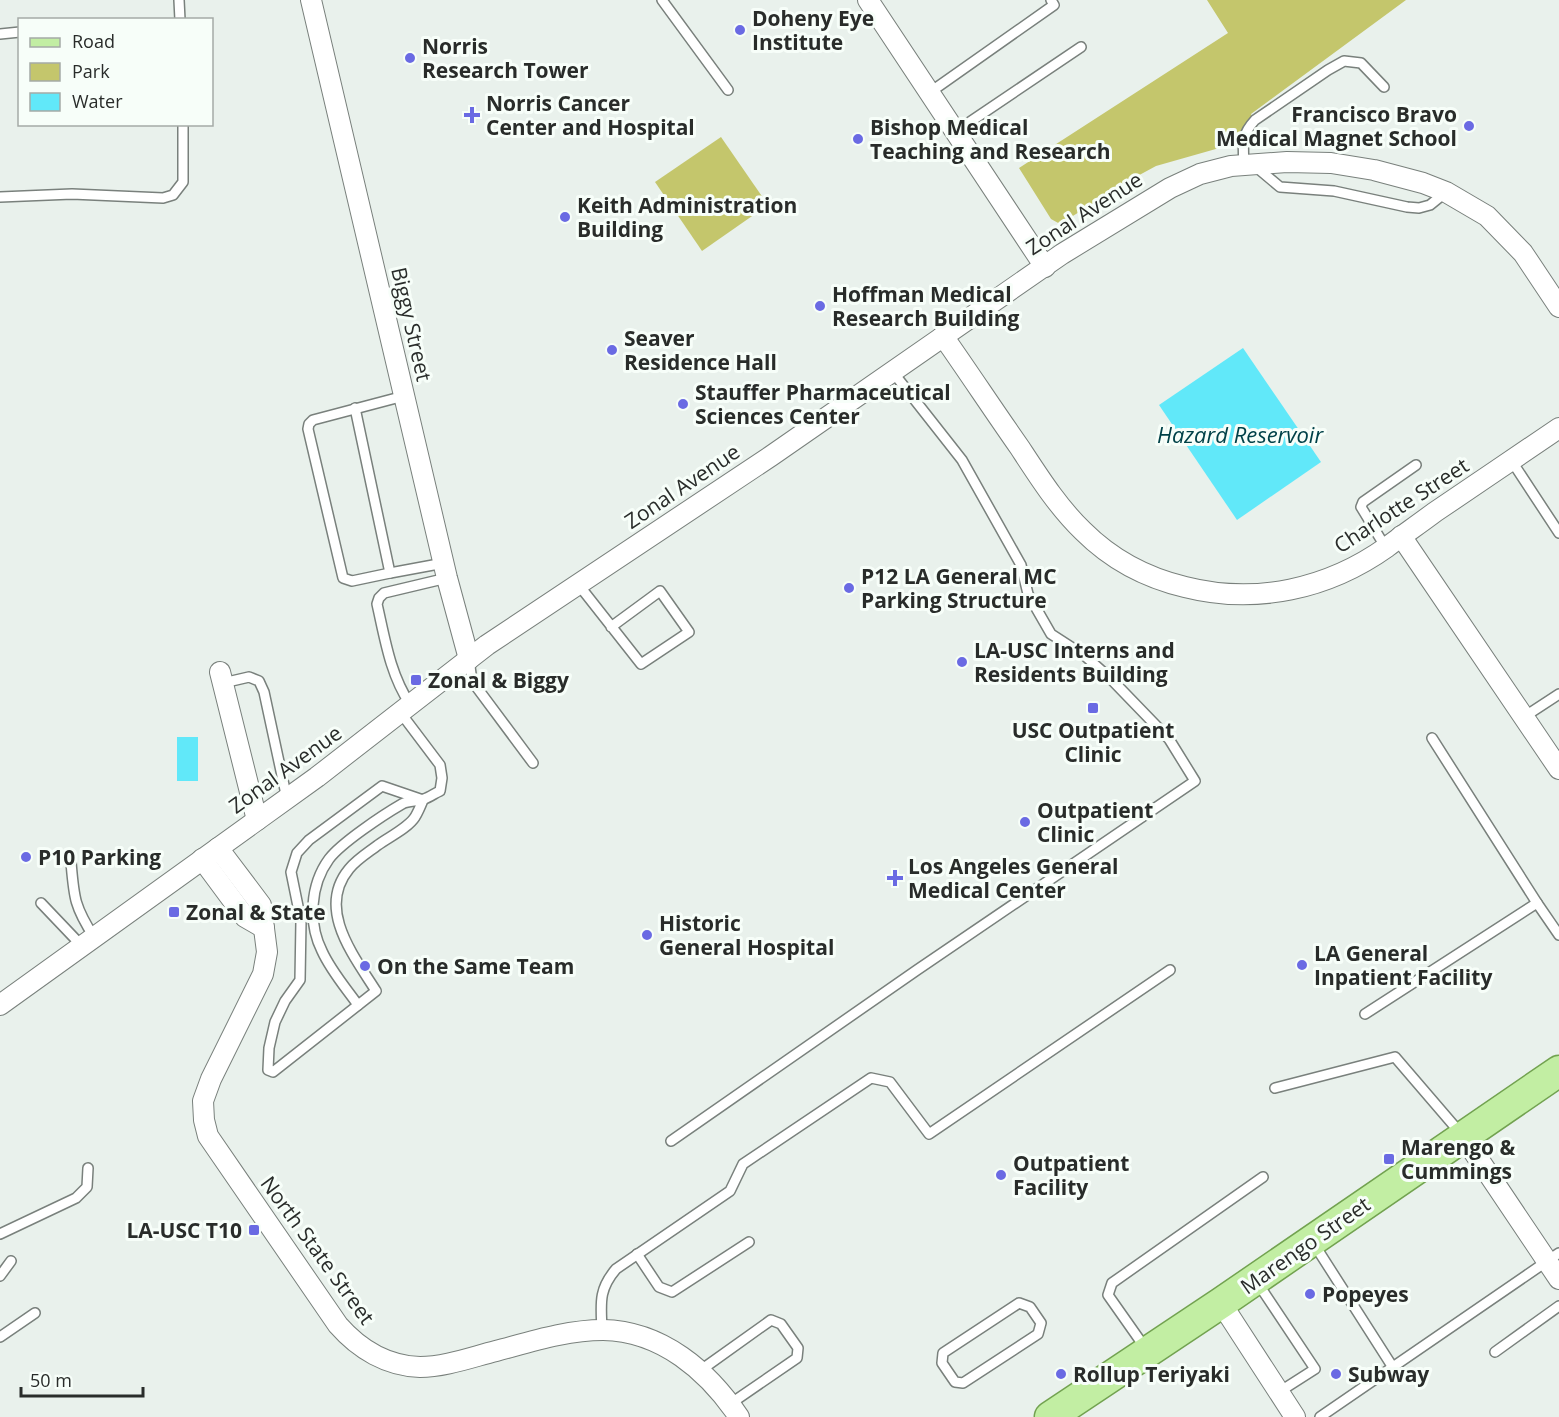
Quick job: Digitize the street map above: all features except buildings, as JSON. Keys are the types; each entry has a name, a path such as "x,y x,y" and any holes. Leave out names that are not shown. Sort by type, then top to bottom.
{"main road":[{"name":"Marengo Street","path":"1050,1417 1221,1303 1559,1071"}],"street":[{"name":"Biggy Street","path":"311,0 404,396 469,659"},
{"path":"868,0 1045,267"},
{"name":"Zonal Avenue","path":"0,1005 287,799 469,659 771,456 1045,267 1143,202 1200,174 1249,164 1331,163 1374,170 1423,183 1446,192 1487,216 1522,253 1559,307"},
{"name":"Charlotte Street","path":"944,336 1068,516 1100,546 1121,561 1147,575 1200,591 1231,595 1265,595 1295,590 1351,568 1394,542 1559,428"},
{"path":"1394,542 1524,717 1559,769"},
{"path":"221,677 257,820"},
{"name":"North State Street","path":"210,853 245,916 264,928 267,952 262,974 211,1079 203,1101 208,1136 338,1325 351,1340 370,1353 395,1364 421,1367 447,1363 550,1337 602,1330 630,1334 659,1343 680,1354 701,1370 735,1410"},
{"path":"1463,1136 1553,1257 1559,1279"},
{"path":"1221,1303 1295,1417"}],"lane":[{"path":"179,0 180,18"},
{"path":"662,0 728,90"},
{"path":"929,93 1056,2"},
{"path":"0,34 18,32"},
{"path":"955,132 1081,47"},
{"path":"1384,87 1360,63 1344,61 1328,70 1255,120 1246,130 1243,146 1249,164 1280,187 1334,191 1407,207 1419,208 1430,205 1446,192"},
{"path":"0,197 72,194 164,198 173,195 183,182 183,126"},
{"path":"671,1142 1196,781 1169,739 1085,656 1052,634 1028,594 1022,565 962,460 892,371"},
{"path":"404,396 313,420 309,424 308,429 343,578 352,581 400,571 446,571"},
{"path":"355,408 390,573"},
{"path":"1511,460 1559,533"},
{"path":"1394,542 1361,507 1363,502 1416,465"},
{"path":"358,1005 321,950 314,923 314,891 320,874 330,858 345,845 405,802 423,800 440,790 442,778 440,765 405,708 393,672 377,604 384,593 446,571"},
{"path":"578,584 611,627 641,664 689,632 660,591 611,627"},
{"path":"469,659 472,681 533,763"},
{"path":"221,677 249,677 259,681 264,692 287,799"},
{"path":"1524,717 1559,693"},
{"path":"1432,738 1559,935"},
{"path":"382,786 423,800 414,819 363,856 349,869 339,887 336,904 338,921 346,942 376,991 273,1072 268,1070 269,1048 275,1022 285,1001 300,980 301,921 291,872 297,853 309,840 382,786"},
{"path":"71,862 74,899 88,941"},
{"path":"41,903 88,941"},
{"path":"1365,1014 1537,903"},
{"path":"602,1330 602,1292 607,1280 616,1269 730,1191 743,1164 871,1078 890,1082 929,1134 1170,970"},
{"path":"1275,1088 1395,1057 1463,1136"},
{"path":"0,1234 76,1198 87,1187 88,1168"},
{"path":"1147,1351 1108,1295 1112,1283 1263,1178"},
{"path":"1311,1240 1392,1366"},
{"path":"637,1254 659,1287 672,1292 749,1242"},
{"path":"1320,1417 1553,1257"},
{"path":"0,1276 11,1262"},
{"path":"1255,1278 1315,1369 1279,1392"},
{"path":"1019,1304 1030,1306 1041,1323 1038,1334 985,1368 963,1383 955,1382 942,1363 944,1353 1019,1304"},
{"path":"1495,1352 1559,1306"},
{"path":"0,1336 35,1313"},
{"path":"701,1370 771,1320 781,1324 798,1348 797,1358 735,1410"}],"green space":[{"path":"1207,0 1406,0 1251,114 1258,130 1251,139 1156,166 1060,224 1051,219 1019,168 1228,33"},
{"path":"721,137 768,205 702,251 655,182"}],"water":[{"name":"Hazard Reservoir","path":"1243,348 1321,462 1237,520 1159,405"},
{"path":"177,737 198,737 198,781 177,781"}],"place":[{"name":"Doheny Eye Institute","path":"740,30"},
{"name":"Norris Research Tower","path":"410,58"},
{"name":"Norris Cancer Center and Hospital","path":"472,115"},
{"name":"Francisco Bravo Medical Magnet School","path":"1469,126"},
{"name":"Bishop Medical Teaching and Research","path":"858,139"},
{"name":"Keith Administration Building","path":"565,217"},
{"name":"Hoffman Medical Research Building","path":"820,306"},
{"name":"Seaver Residence Hall","path":"612,350"},
{"name":"Stauffer Pharmaceutical Sciences Center","path":"683,404"},
{"name":"P12 LA General MC Parking Structure","path":"849,588"},
{"name":"LA-USC Interns and Residents Building","path":"962,662"},
{"name":"Zonal & Biggy","path":"416,680"},
{"name":"USC Outpatient Clinic","path":"1093,708"},
{"name":"Outpatient Clinic","path":"1025,822"},
{"name":"P10 Parking","path":"26,857"},
{"name":"Los Angeles General Medical Center","path":"895,878"},
{"name":"Zonal & State","path":"174,912"},
{"name":"Historic General Hospital","path":"647,935"},
{"name":"LA General Inpatient Facility","path":"1302,965"},
{"name":"On the Same Team","path":"365,966"},
{"name":"Marengo & Cummings","path":"1389,1159"},
{"name":"Outpatient Facility","path":"1001,1175"},
{"name":"LA-USC T10","path":"254,1230"},
{"name":"Popeyes","path":"1310,1294"},
{"name":"Rollup Teriyaki","path":"1061,1374"},
{"name":"Subway","path":"1336,1374"}]}
